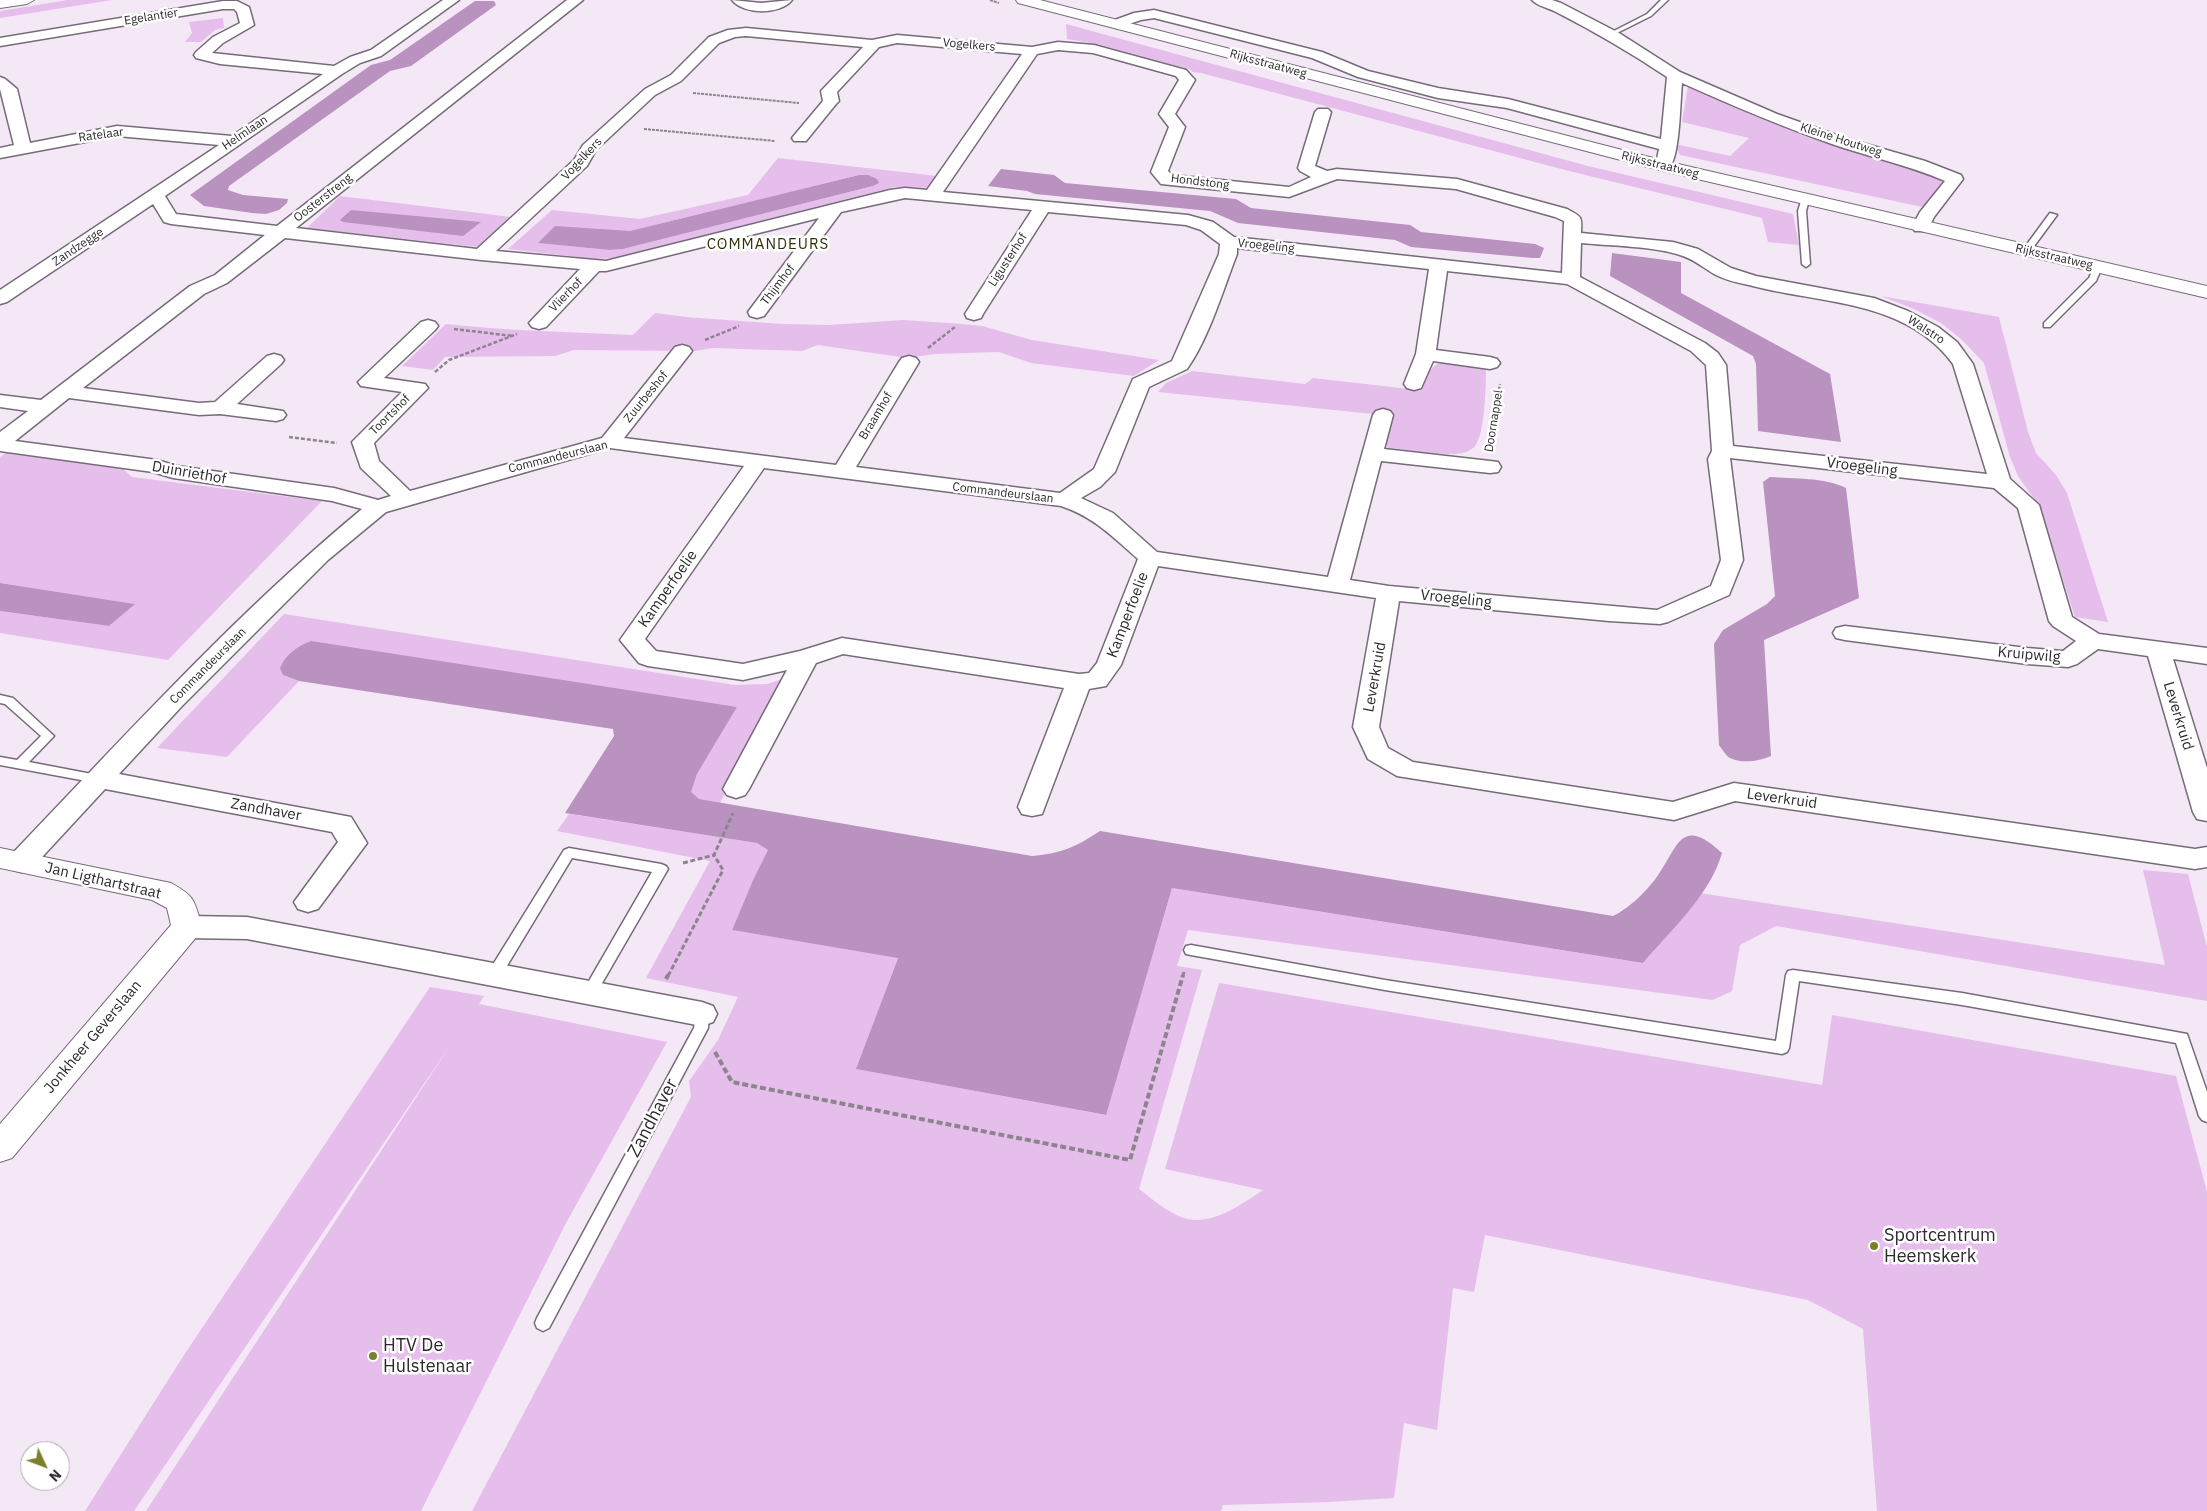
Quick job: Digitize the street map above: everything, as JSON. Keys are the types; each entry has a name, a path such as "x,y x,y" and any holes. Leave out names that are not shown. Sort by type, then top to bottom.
{"main road":[{"path":"0,4 27,0"},
{"name":"Rijksstraatweg","path":"1023,0 1663,166 2207,292"},
{"name":"Jan Ligthartstraat","path":"11,860 160,892 180,902 187,926"},
{"name":"Jonkheer Geverslaan","path":"0,1148 187,926"}],"street":[{"name":"Helmlaan","path":"156,195 337,71 355,60 376,53 452,0"},
{"name":"Oosterstreng","path":"0,443 197,290 221,279 576,0"},
{"path":"740,0 742,3 753,6 769,6 784,0"},
{"name":"Kleine Houtweg","path":"1544,1 1610,34 1675,75 1771,117 1839,141 1919,164 1955,179 1926,216 1921,227"},
{"name":"Egelantier","path":"0,42 223,5 237,5 244,10 247,25 218,40 201,55 220,60 337,71"},
{"path":"733,33 736,18 753,6"},
{"name":"Rijksstraatweg","path":"1117,24 1139,16 1154,14 1317,55 1373,76 1438,93 1508,104 1668,146"},
{"name":"Vogelkers","path":"481,255 581,163 589,148 650,92 676,78 714,40 733,33 746,32 874,44 897,39 1032,51"},
{"path":"800,138 831,101 829,91 874,44"},
{"name":"Hondstong","path":"1032,51 1058,46 1094,49 1181,73 1186,80 1167,114 1177,127 1158,172 1167,180 1290,192 1301,189 1324,176 1338,174 1457,184 1561,213 1573,219 1573,237"},
{"path":"933,194 1032,51"},
{"path":"1663,166 1668,146 1675,75"},
{"path":"0,82 9,89 23,148"},
{"path":"1323,112 1306,168 1324,176"},
{"name":"Ratelaar","path":"0,153 126,131 234,140"},
{"path":"156,195 170,218 177,220 593,266 606,266 644,258 890,194 905,193 933,194 1188,220 1207,226 1229,242"},
{"name":"Zandzegge","path":"0,298 156,195"},
{"name":"Ligusterhof","path":"974,314 1043,206"},
{"name":"Thijmhof","path":"757,312 834,210"},
{"path":"1571,279 1573,237"},
{"name":"Walstro","path":"1573,237 1673,247 1692,254 1725,272 1753,281 1867,302 1901,315 1931,331 1950,346 1963,364 2000,482"},
{"name":"Vroegeling","path":"1150,558 1390,593 1609,614 1660,617 1722,590 1732,560 1719,459 1723,451 1716,365 1711,357 1698,347 1571,279 1229,242"},
{"name":"Commandeurslaan","path":"11,860 97,779 173,700 320,555 378,507 609,442 1064,500 1104,472 1140,383 1180,365 1189,349 1228,254 1229,242"},
{"path":"1414,384 1426,354 1439,265"},
{"name":"Vlierhof","path":"539,323 593,266"},
{"name":"Toortshof","path":"418,388 368,382 428,326"},
{"name":"Zuurbeshof","path":"609,442 682,351"},
{"path":"1426,354 1490,363"},
{"path":"220,408 274,360"},
{"name":"Braamhof","path":"843,471 909,362"},
{"name":"Toortshof","path":"406,499 369,463 363,442 418,388"},
{"path":"67,392 199,409 220,408 276,415"},
{"path":"0,401 47,407"},
{"path":"1337,585 1383,415"},
{"name":"Duinriethof","path":"0,443 157,466 173,472 334,495 378,507"},
{"name":"Vroegeling","path":"1723,451 2000,482"},
{"name":"Doornappel","path":"1373,454 1490,467"},
{"name":"Kamperfoelie","path":"758,461 632,640 648,658 743,672 806,658 842,646 1079,682 1097,680 1109,666 1150,558"},
{"path":"2000,482 2028,505 2062,621 2093,641 2207,656"},
{"path":"1064,500 1086,507 1105,518 1150,558"},
{"name":"Leverkruid","path":"1390,593 1366,727 1377,753 1406,770 1674,811 1734,792 2195,860 2207,856"},
{"name":"Kruipwilg","path":"1846,633 2026,656 2068,658 2093,641"},
{"name":"Leverkruid","path":"2158,649 2207,812"},
{"path":"735,801 806,658"},
{"path":"1032,808 1079,682"},
{"name":"Zandhaver","path":"97,779 340,824 353,843 308,902"},
{"path":"187,926 247,928 652,1004 702,1021"}],"lane":[{"path":"1610,34 1649,15 1665,0"},
{"path":"1805,200 1802,211 1806,264"},
{"path":"2026,251 2053,215"},
{"path":"2048,325 2093,279 2098,267"},
{"path":"0,699 9,701 48,736 19,765"},
{"path":"0,761 97,779"},
{"path":"494,975 569,853 660,869 589,993"},
{"path":"1191,950 1394,986 1782,1048 1793,974 1962,999 2182,1038 2207,1116"},
{"name":"Zandhaver","path":"543,1323 702,1021"}],"path":[{"path":"656,90 827,105"},
{"path":"614,126 776,141"},
{"path":"682,351 744,323 757,312"},
{"path":"909,362 974,314"},
{"path":"418,388 450,360 513,336 539,323"},
{"path":"428,326 513,336"},
{"name":"Doornappel","path":"1490,363 1502,366 1488,456 1490,467"},
{"path":"289,436 365,448"},
{"path":"660,869 714,855 735,801"},
{"path":"652,1004 723,870 714,855"},
{"path":"702,1021 732,1082 1130,1160 1191,950"}],"shaded area":[{"path":"68,0 112,0 0,18 0,11"},
{"path":"475,1 494,1 496,5 411,66 390,71 229,186 228,190 243,195 288,199 287,203 279,210 266,214 204,206 190,195 371,65 390,60"},
{"path":"223,18 224,28 215,30 201,42 185,42 192,33 189,22"},
{"path":"1066,24 1588,166 1793,214 1799,245 1768,242 1762,218 1565,170 1193,72 1189,69 1101,45 1067,39"},
{"path":"1696,85 1943,179 1937,194 1927,208 1680,155 1675,144 1730,156 1749,138 1682,122 1688,86"},
{"path":"778,158 937,176 928,188 895,187 614,258 597,259 508,249 552,210 640,219 748,195","holes":["859,175 879,182 873,186 623,249 609,250 539,243 630,231"]},
{"path":"1001,169 1054,175 1065,183 1236,199 1251,208 1410,225 1421,232 1535,244 1544,248 1540,258 1533,258 1411,247 1395,240 1238,223 1210,211 1035,194 1027,191 988,186"},
{"path":"859,175 868,175 877,179 879,183 623,249 609,250 538,243 555,226 630,231"},
{"path":"340,196 511,217 478,247 307,228"},
{"path":"351,210 481,222 463,236 343,222 340,220"},
{"path":"1612,253 1681,262 1681,293 1830,374 1841,442 1758,431 1756,364 1753,356 1610,276"},
{"path":"1881,296 1999,317 2028,432 2036,453 2056,475 2067,493 2108,622 2075,617 2039,506 2018,476 2010,457 1984,363 1962,340 1941,323 1914,309"},
{"path":"655,313 782,324 829,325 903,320 962,324 982,326 1032,340 1159,360 1134,376 1031,363 999,352 935,354 907,358 818,345 802,351 713,348 695,351 574,350 555,356 445,357 433,370 402,366 446,324 516,330 633,335"},
{"path":"1442,362 1486,369 1481,431 1475,446 1459,454 1439,454 1388,448 1383,439 1383,415 1158,392 1166,383 1192,371 1305,384 1313,378 1409,389 1419,383 1433,367"},
{"path":"7,452 123,469 132,477 322,501 168,660 0,633 0,611 109,626 134,604 0,583 0,457"},
{"path":"1770,477 1819,480 1846,488 1859,598 1764,640 1771,756 1756,760 1740,761 1729,757 1719,745 1714,644 1723,630 1767,604 1775,596 1763,482"},
{"path":"0,583 135,604 109,626 0,611"},
{"path":"284,614 735,685 767,684 782,679 720,803 699,799 690,792 697,774 737,707 283,675 299,681 227,757 157,748"},
{"path":"311,641 737,707 697,774 691,792 699,799 1032,856 1068,849 1100,831 1613,916 1631,905 1647,889 1675,847 1688,836 1697,836 1722,853 1709,883 1699,898 1643,963 1172,888 1106,1115 856,1069 898,958 732,930 768,850 757,843 565,813 614,736 613,729 299,681 283,675 280,668 289,655 297,648"},
{"path":"569,814 758,843 769,850 753,880 732,930 898,957 857,1069 1105,1115 1172,888 1643,963 1688,911 1700,893 2165,965 2143,870 2188,874 2207,947 2207,1001 1776,926 1740,945 1732,991 1713,1000 1188,930 1177,966 1202,970 1139,1189 1170,1212 1192,1220 1203,1220 1224,1213 1263,1190 1165,1169 1219,983 1822,1085 1832,1015 2176,1076 2207,1192 2207,1511 1877,1511 1863,1329 1808,1300 1485,1235 1474,1292 1453,1288 1437,1430 1404,1423 1394,1498 1223,1505 1221,1511 472,1511 691,1097 689,1081 718,1040 738,997 646,978 710,861 557,831"},
{"name":"HTV De Hulstenaar","path":"430,987 484,996 479,1004 667,1042 566,1223 421,1511 146,1511 451,1044 134,1511 85,1511 184,1355"}],"place":[{"name":"Sportcentrum Heemskerk","path":"1874,1246"},
{"name":"HTV De Hulstenaar","path":"373,1356"}],"district":[{"name":"COMMANDEURS","path":"768,245"}]}
